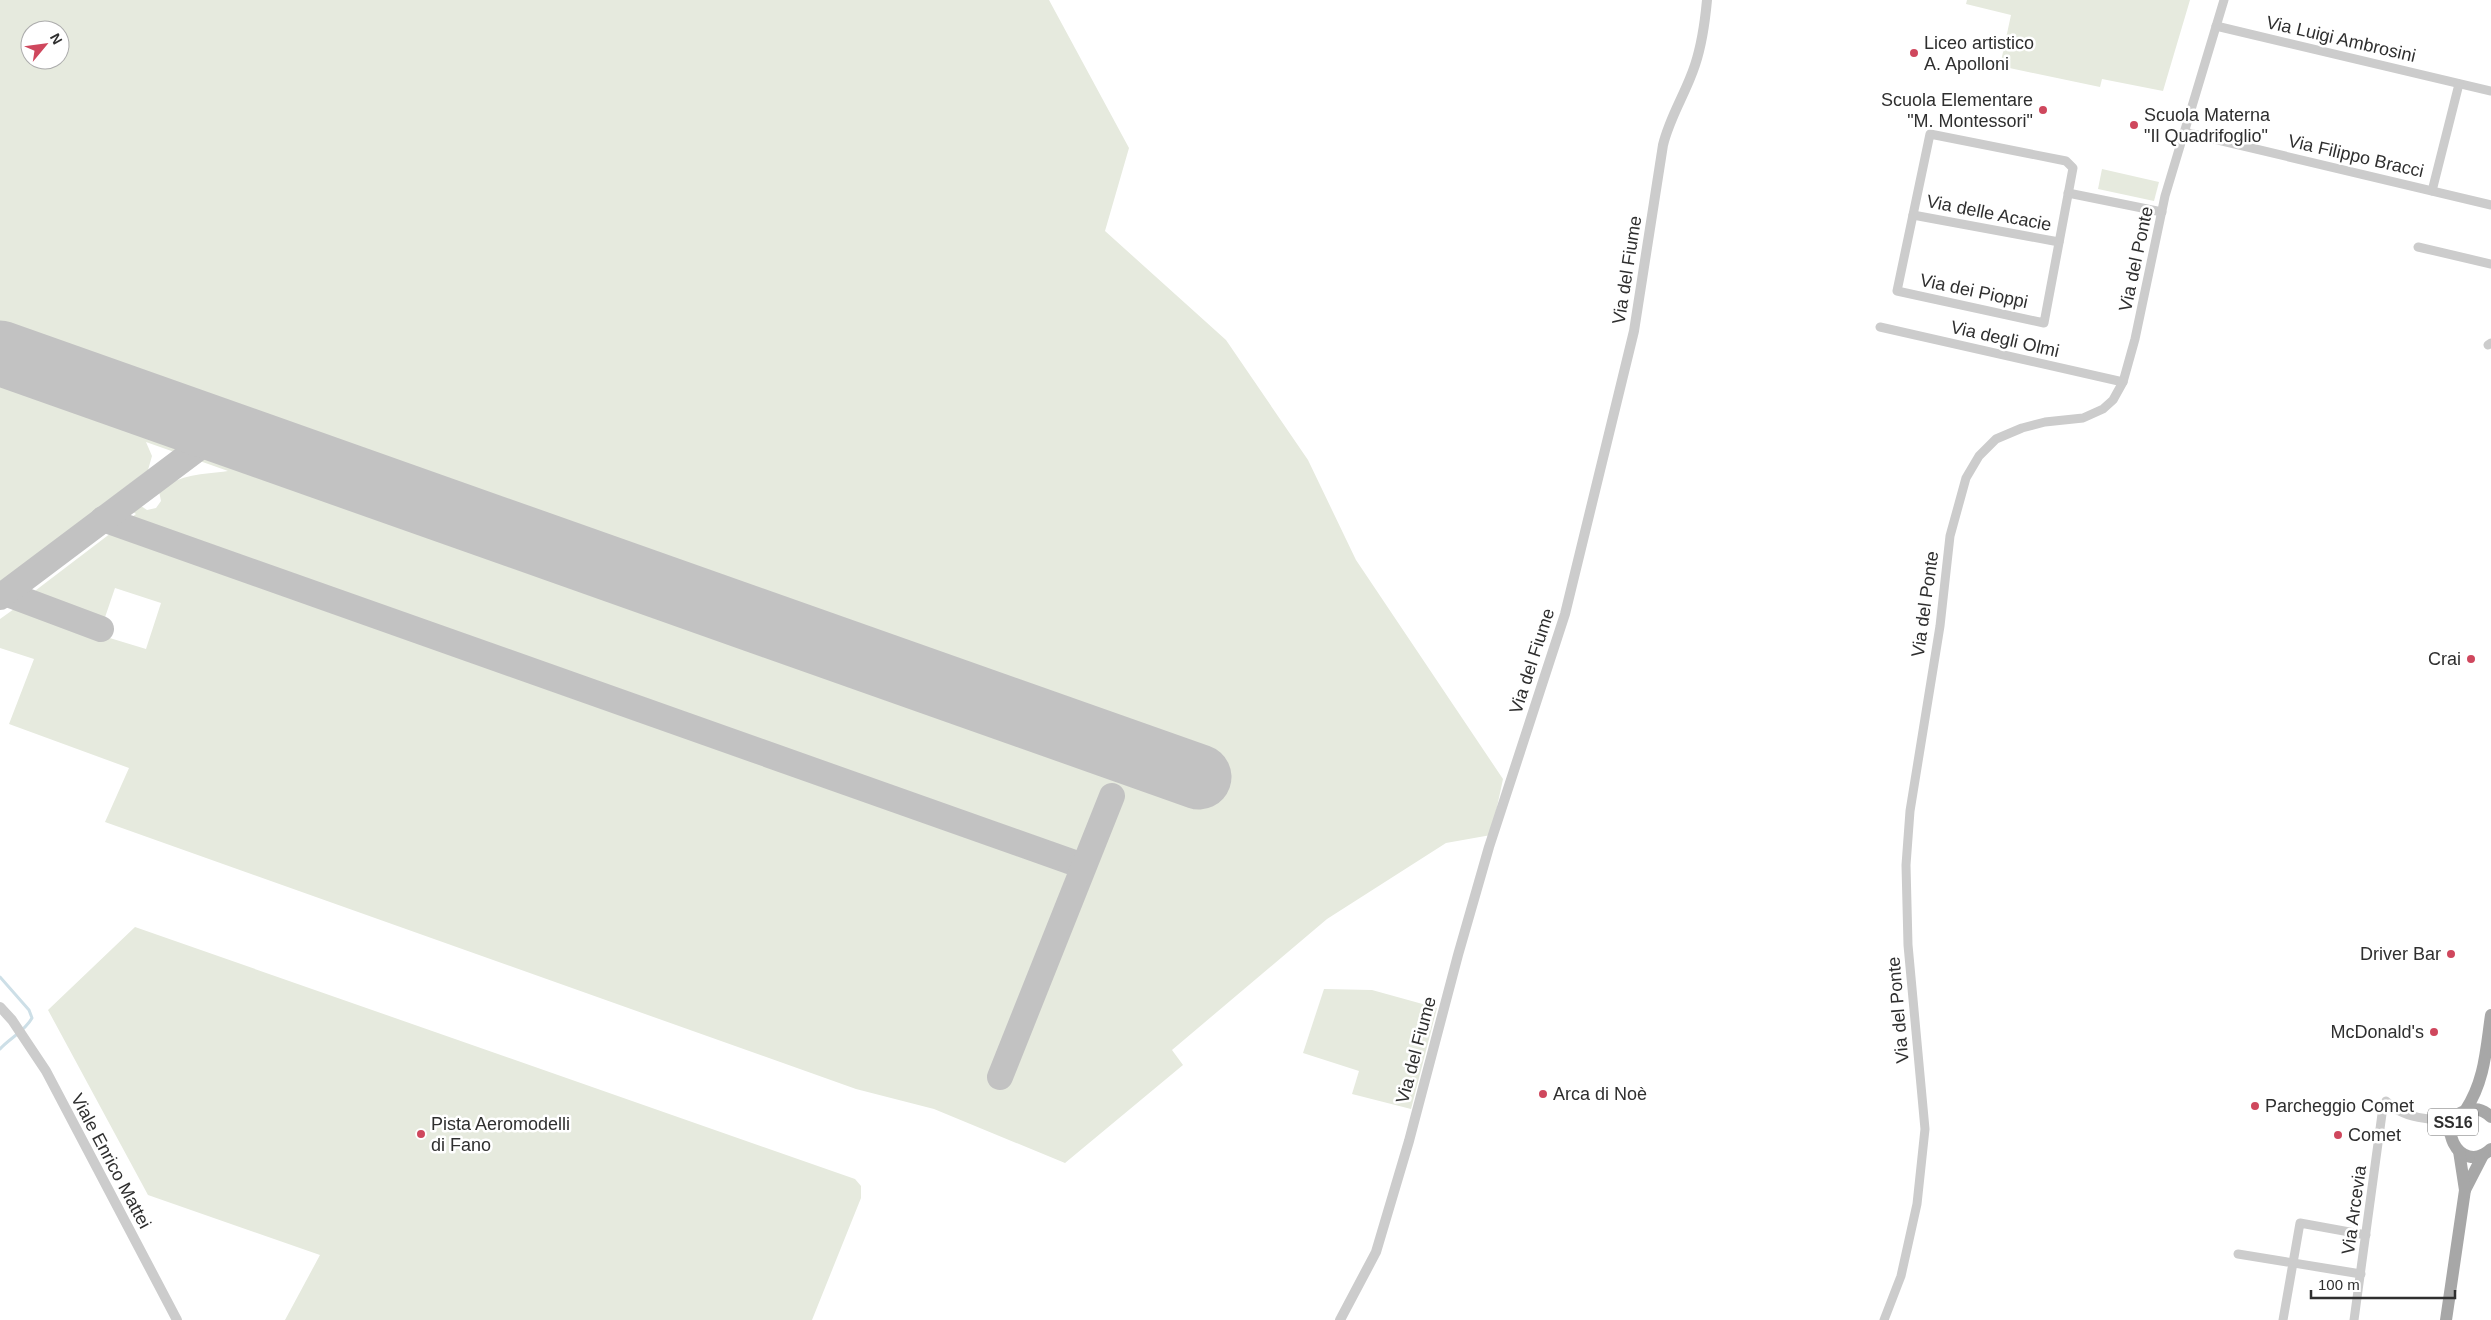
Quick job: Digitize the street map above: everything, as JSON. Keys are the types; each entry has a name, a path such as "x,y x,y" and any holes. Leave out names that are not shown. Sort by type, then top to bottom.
{"main road":[{"name":"SS16","path":"2446,1320 2465,1190 2459,1151 2450,1136 2460,1114 2474,1098 2482,1079 2491,1015"},
{"name":"SS16","path":"2482,1079 2490,1116"},
{"name":"SS16","path":"2460,1114 2477,1109 2490,1116"},
{"name":"SS16","path":"2459,1151 2470,1156 2487,1152"},
{"name":"SS16","path":"2465,1190 2487,1152"}],"street":[{"name":"Via del Fiume","path":"1340,1320 1376,1252 1409,1141 1460,946 1565,614 1634,331 1663,145 1668,126 1695,66 1704,34 1707,0"},
{"name":"Via del Ponte","path":"1884,1320 1901,1276 1917,1204 1925,1129 1908,945 1906,865 1910,811 1940,626 1950,536 1966,478 1980,456 1996,439 2022,428 2045,422 2083,418 2103,410 2113,400 2123,382 2135,339 2162,212 2224,0"},
{"name":"Via Luigi Ambrosini","path":"2216,26 2491,91"},
{"path":"2432,191 2459,84"},
{"name":"Via Filippo Bracci","path":"2184,132 2491,206"},
{"path":"1913,215 1930,134 2066,161 2070,164 2073,168 2059,242"},
{"path":"2068,193 2162,212"},
{"name":"Via delle Acacie","path":"1913,215 2059,242"},
{"name":"Via dei Pioppi","path":"1913,215 1897,291 2044,323 2059,242"},
{"path":"2418,247 2491,264"},
{"name":"Via degli Olmi","path":"1880,327 2123,382"},
{"name":"Viale Enrico Mattei","path":"0,1007 12,1020 30,1046 177,1320"},
{"name":"Viale Enrico Mattei","path":"0,1013 12,1020"},
{"name":"Via Arcevia","path":"2354,1320 2386,1101 2398,1110 2430,1119 2450,1136"},
{"path":"2382,1121 2388,1114 2398,1110"},
{"name":"Via Arcevia","path":"2430,1119 2460,1114"},
{"path":"2283,1320 2300,1223 2366,1235"},
{"path":"2238,1254 2361,1274"}],"shaded area":[{"path":"0,0 1049,0 1129,148 1105,231 1226,340 1308,460 1356,560 1503,779 1491,835 1446,843 1327,919 1172,1050 1183,1065 1065,1163 934,1109 856,1089 105,822 129,768 9,724 34,659 0,648 0,619 14,609 146,649 161,603 115,588 101,629 23,600 136,514 133,512 141,506 147,510 156,508 161,501 159,491 167,485 192,476 228,471 146,442 152,456 148,470 0,583"},
{"path":"1967,0 2190,0 2163,91 2102,79 2100,87 2000,66 2011,15 1966,4"},
{"path":"2102,169 2159,182 2154,201 2098,189"},
{"name":"Pista Aeromodelli di Fano","path":"135,927 855,1179 861,1186 861,1198 812,1320 285,1320 320,1255 148,1195 48,1010"},
{"path":"1324,989 1372,990 1437,1008 1411,1109 1352,1094 1359,1071 1303,1053"}],"waterway":[{"path":"0,977 29,1010 32,1018 25,1027 0,1049"}],"taxiway":[{"path":"0,597 221,431"},
{"path":"103,519 1083,866"},
{"path":"5,593 101,629"},
{"path":"1000,1077 1112,796"}],"runway":[{"path":"0,353 1199,777"}],"place":[{"name":"Liceo artistico A. Apolloni","path":"1914,53"},
{"name":"Scuola Elementare \"M. Montessori\"","path":"2043,110"},
{"name":"Scuola Materna \"Il Quadrifoglio\"","path":"2134,125"},
{"name":"Crai","path":"2471,659"},
{"name":"Driver Bar","path":"2451,954"},
{"name":"McDonald's","path":"2434,1032"},
{"name":"Arca di Noè","path":"1543,1094"},
{"name":"Parcheggio Comet","path":"2255,1106"},
{"name":"Pista Aeromodelli di Fano","path":"421,1134"},
{"name":"Comet","path":"2338,1135"}]}
